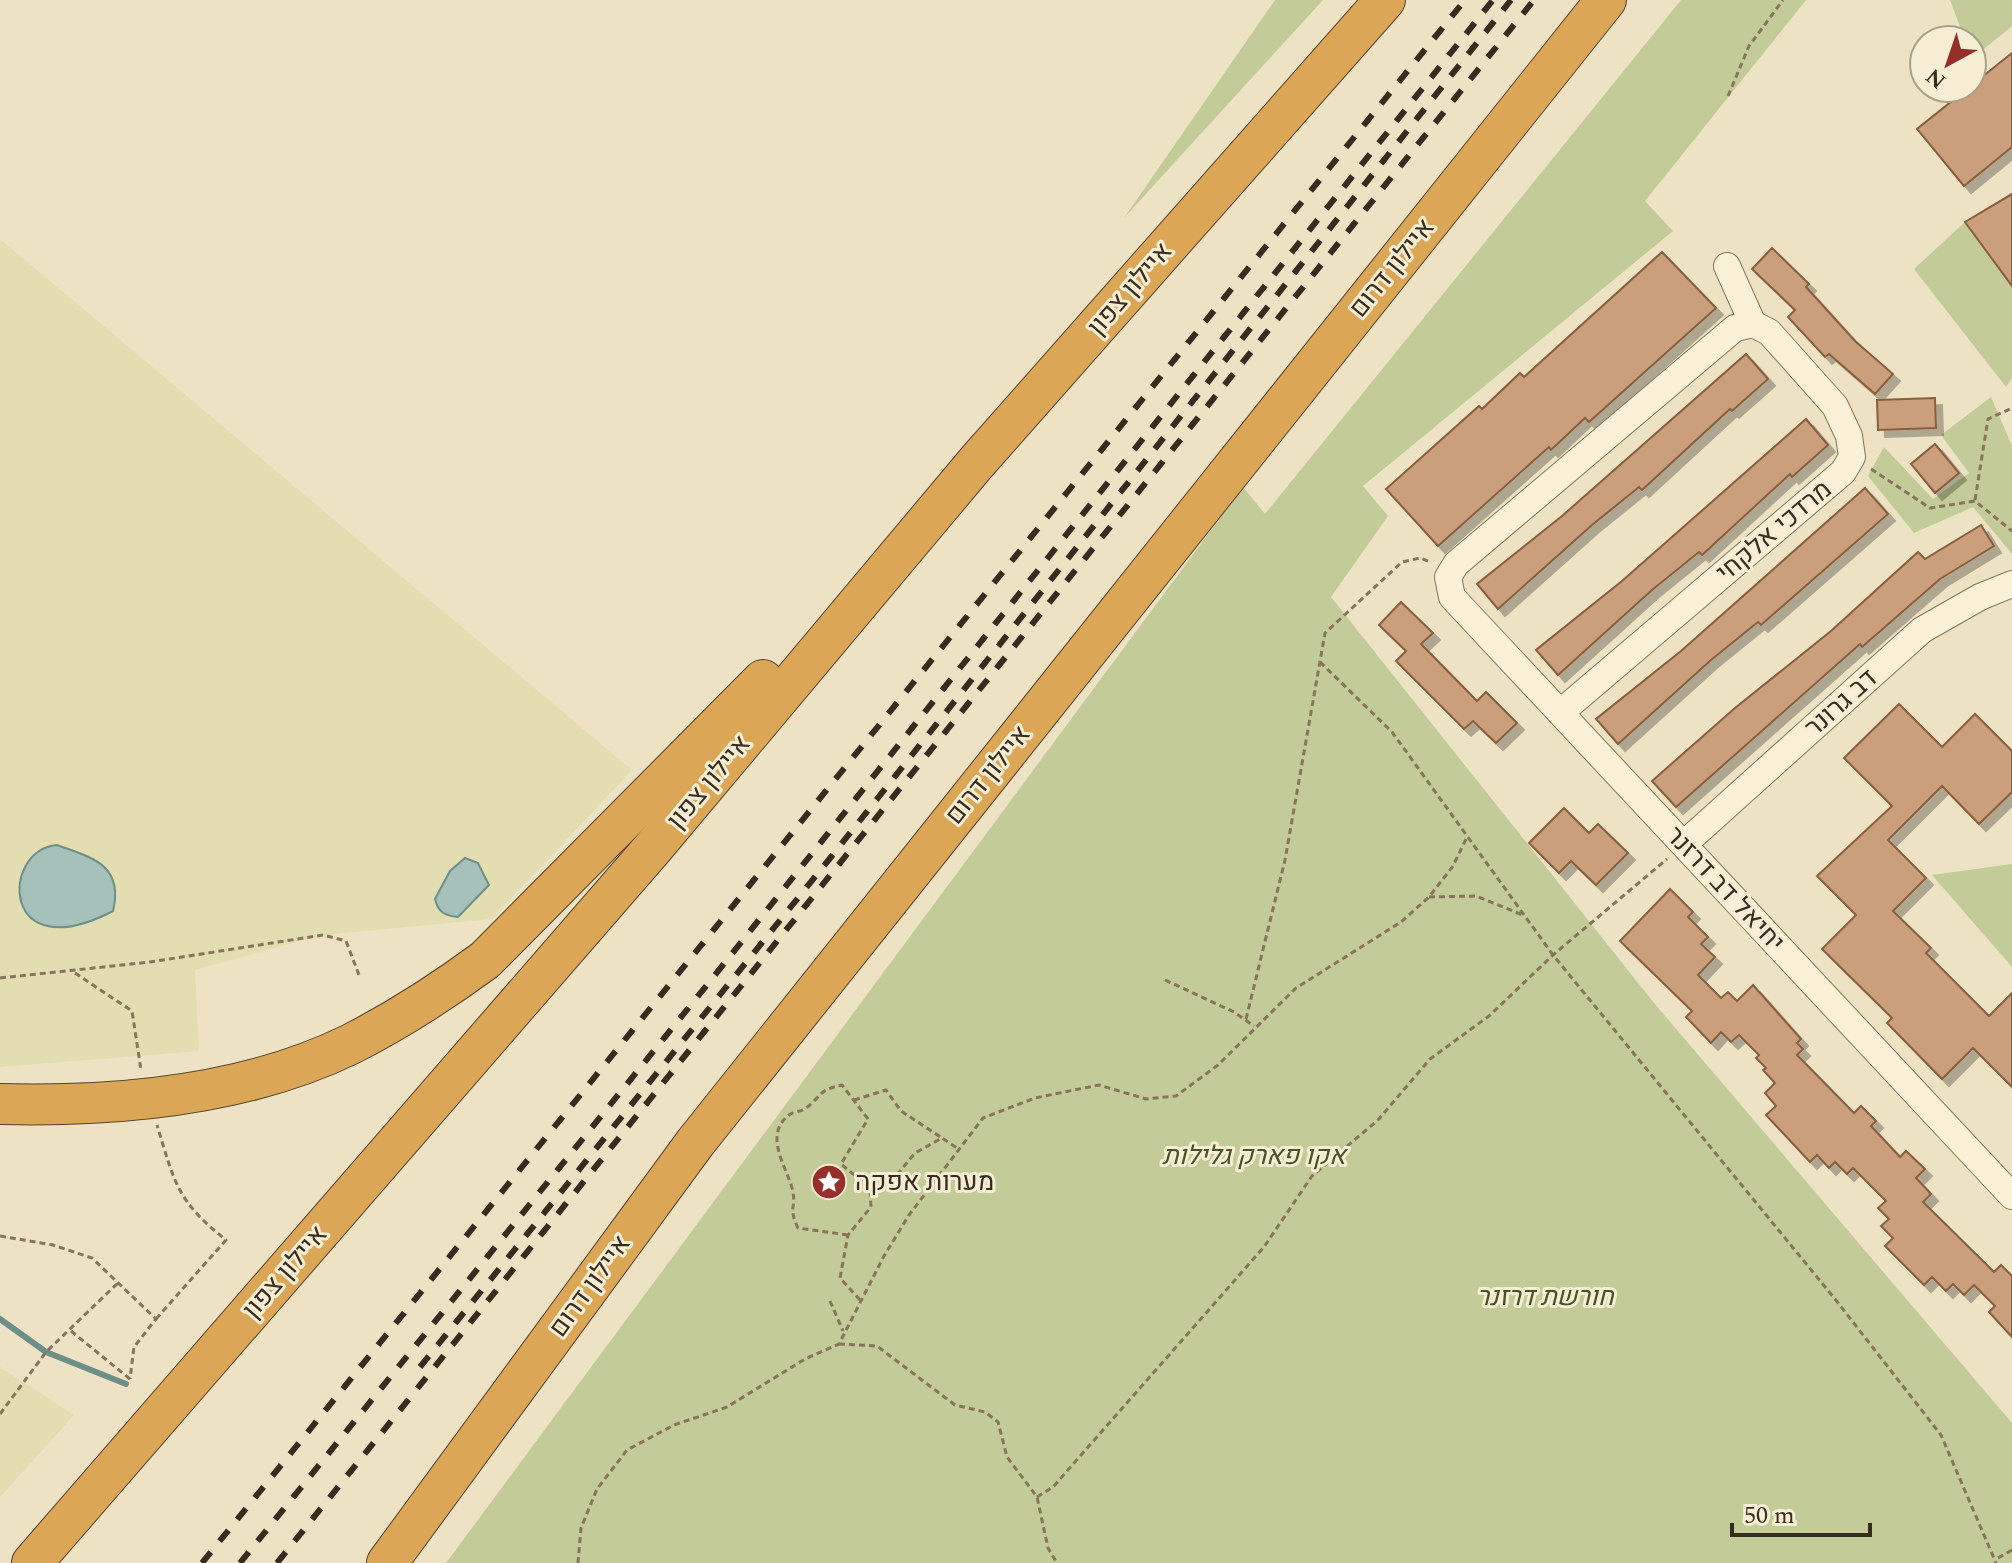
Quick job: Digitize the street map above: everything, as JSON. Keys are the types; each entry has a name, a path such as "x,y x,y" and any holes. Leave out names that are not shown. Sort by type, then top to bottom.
{"highway":[{"name":"איילון צפון","path":"32,1563 653,848 976,463 1385,0"},
{"name":"איילון דרום","path":"387,1563 705,1131 1606,0"},
{"path":"0,1104 85,1106 195,1093 300,1064 338,1049 443,991 485,960 526,923 976,463"},
{"path":"16,1563 318,1234"}],"street":[{"name":"מרדכי אלקחי","path":"1561,712 1843,472 1852,457 1849,436 1835,406 1769,332 1753,324 1727,266"},
{"path":"1448,577 1456,564 1735,328 1753,324"},
{"name":"יחיאל דב דרזנר","path":"1448,577 1452,597 2012,1196"},
{"name":"דב גרונר","path":"1684,844 1922,630 1980,597 2012,584"}],"path":[{"path":"1728,96 1749,46 1783,0"},
{"path":"1975,501 1988,419 2012,408"},
{"path":"1852,457 1930,508 1975,501 2012,531"},
{"path":"1246,1019 1285,860 1325,633 1402,562 1420,558 1436,563 1448,577"},
{"path":"1320,662 1392,732 1553,955 1835,1299 1941,1435 1996,1561 2012,1550"},
{"path":"839,1344 909,1215 983,1118 1035,1098 1099,1085 1146,1099 1176,1096 1218,1065 1254,1026 1296,988 1401,922 1429,897 1453,866 1467,837"},
{"path":"1037,1497 1053,1487 1264,1247 1312,1176 1378,1120 1430,1059 1489,1016 1553,955 1684,844"},
{"path":"1429,897 1476,896 1527,917"},
{"path":"0,978 72,971 323,935 346,941 359,975"},
{"path":"72,971 132,1011 141,1070"},
{"path":"1165,980 1246,1019 1254,1026"},
{"path":"848,1235 798,1228 790,1212 794,1194 777,1150 779,1128 789,1114 805,1110 823,1088 842,1085 868,1119 841,1164 870,1188 871,1207 848,1235 840,1278 860,1301"},
{"path":"854,1100 886,1090 901,1111 960,1150"},
{"path":"69,1330 130,1379 134,1347 226,1240 193,1214 180,1195 155,1121"},
{"path":"870,1188 891,1182 915,1153 942,1138"},
{"path":"0,1236 53,1245 92,1258 120,1281 156,1319"},
{"path":"0,1414 46,1352 120,1281"},
{"path":"830,1301 844,1332"},
{"path":"578,1563 581,1528 597,1489 627,1450 674,1425 727,1407 805,1359 839,1344 877,1346 955,1405 985,1412 998,1422 1007,1457 1037,1497 1048,1548 1057,1563"}],"shaded area":[{"path":"0,239 632,770 492,919 323,935 195,970 199,1051 0,1067"},
{"path":"0,1367 74,1415 0,1497"}],"green space":[{"path":"1275,0 1323,0 1124,218"},
{"name":"אקו פארק גלילות","path":"1681,0 1806,0 1645,201 1673,231 1363,486 1388,516 1331,597 1654,1003 2012,1423 2012,1563 446,1563 1243,487 1265,514"},
{"path":"1950,0 2012,0 2012,26 1988,46 1988,24 1959,24"},
{"path":"1965,222 2012,286 2012,378 2006,387 1914,269"},
{"path":"1991,397 2012,446 2012,554 1973,507 1914,533 1868,476 1884,447 1933,499 1969,473 1941,435"},
{"path":"2012,864 2012,967 1932,875"}],"water":[{"path":"57,845 93,859 110,873 115,895 113,911 76,925 49,926 31,917 21,902 20,884 26,866 38,852"},
{"path":"465,858 478,863 489,885 458,917 449,916 440,910 435,899 450,871"}],"building":[{"path":"2012,53 2012,147 1964,186 1917,129 1948,104 1988,104 1988,72"},
{"path":"2012,194 2012,286 1965,222"},
{"path":"1772,248 1809,284 1806,287 1855,341 1893,374 1875,394 1829,354 1825,357 1788,317 1795,310 1752,269"},
{"path":"1662,252 1716,308 1589,422 1585,418 1551,450 1549,447 1438,546 1386,489 1479,406 1482,409 1520,373 1524,377"},
{"path":"1746,354 1768,379 1732,411 1730,409 1642,490 1639,487 1592,525 1498,609 1477,584 1562,516"},
{"path":"1935,398 1936,428 1878,430 1877,400"},
{"path":"1806,419 1828,445 1792,477 1790,474 1702,555 1699,552 1652,590 1558,675 1536,650 1622,581"},
{"path":"1935,444 1959,473 1935,493 1911,464"},
{"path":"1865,488 1888,514 1761,625 1758,622 1711,660 1618,744 1596,719 1681,651"},
{"path":"1981,525 1994,546 1940,579 1862,647 1860,644 1676,807 1652,781 1735,708 1831,631 1918,552 1925,559"},
{"path":"1401,602 1433,633 1421,644 1477,701 1486,692 1517,723 1496,743 1473,721 1464,729 1396,661 1406,651 1379,625"},
{"path":"1899,704 1942,747 1975,714 2012,751 2012,792 1979,824 1942,786 1888,840 1926,878 1893,911 1931,948 1926,953 1989,1016 2012,993 2012,1087 1973,1048 1942,1079 1887,1023 1892,1018 1822,949 1856,915 1817,876 1892,806 1844,758"},
{"path":"1564,808 1589,833 1598,824 1628,853 1596,885 1571,861 1559,873 1529,843"},
{"path":"1670,889 1693,912 1688,917 1708,937 1701,944 1715,957 1698,975 1721,998 1728,992 1737,1001 1753,985 1801,1039 1797,1043 1803,1049 1797,1055 1854,1113 1861,1106 1876,1121 1871,1126 1900,1157 1906,1151 1925,1169 1916,1178 1931,1194 1923,1202 1994,1272 2001,1265 2012,1276 2012,1337 1989,1312 1995,1306 1974,1285 1964,1295 1953,1284 1946,1291 1932,1277 1924,1285 1885,1246 1893,1238 1881,1226 1889,1219 1878,1208 1886,1201 1853,1168 1847,1174 1835,1162 1829,1168 1817,1155 1810,1162 1766,1115 1776,1106 1765,1093 1775,1083 1756,1058 1759,1055 1739,1035 1731,1042 1721,1032 1711,1043 1686,1017 1692,1011 1620,941"}],"waterway":[{"path":"0,1319 46,1352 126,1384"}],"railway":[{"path":"202,1563 1465,0"},
{"path":"240,1563 711,980 1493,0"},
{"path":"420,1367 831,857 1511,0"},
{"path":"277,1563 1534,0"}],"place":[{"name":"מערות אפקה","path":"829,1182"}],"park label":[{"name":"חורשת דרזנר","path":"1545,1297"}]}
